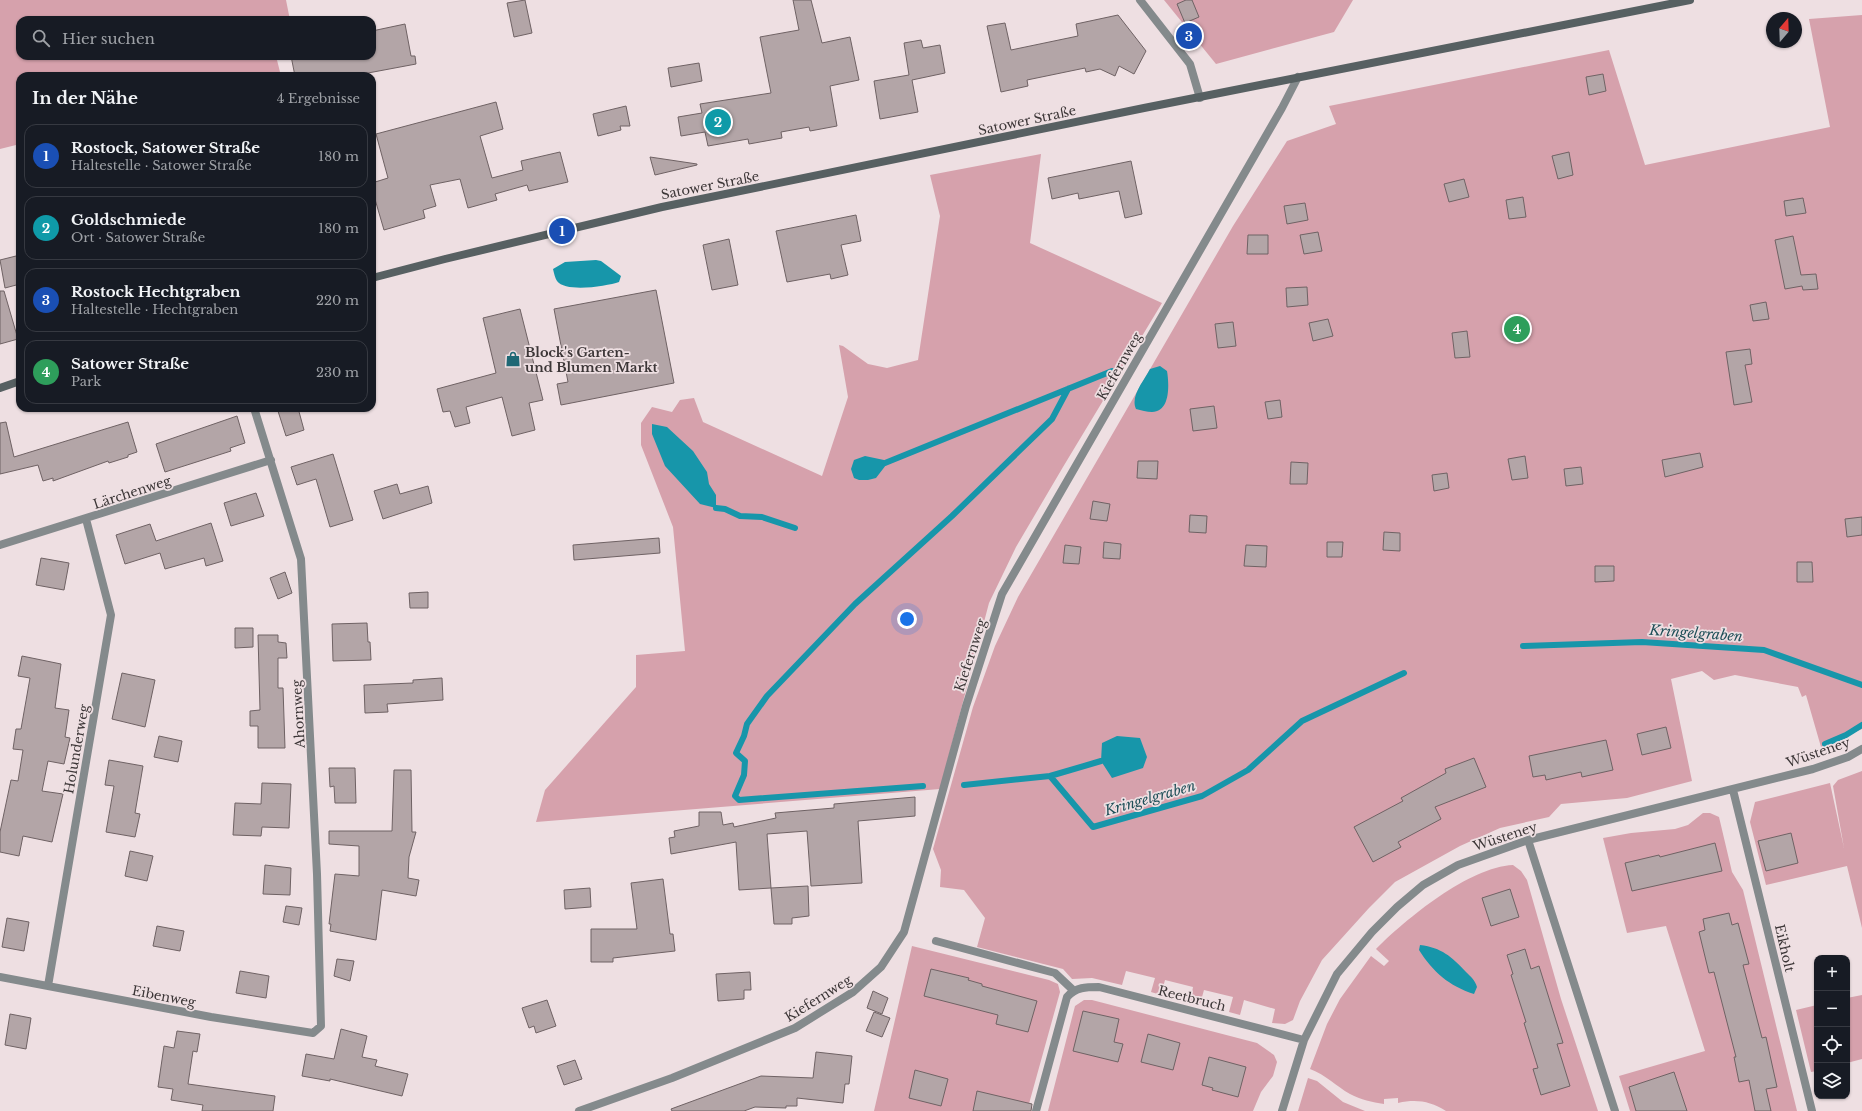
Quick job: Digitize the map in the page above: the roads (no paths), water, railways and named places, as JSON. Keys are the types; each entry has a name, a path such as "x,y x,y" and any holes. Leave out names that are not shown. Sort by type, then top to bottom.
{"main road":[{"name":"Satower Straße","path":"376,277 662,207 1298,77 1690,0"},
{"path":"0,388 16,382"}],"street":[{"path":"1140,0 1190,64 1200,98"},
{"name":"Kiefernweg","path":"579,1111 672,1078 795,1028 853,992 881,967 904,932 966,706 1002,594 1298,77"},
{"name":"Ahornweg","path":"255,412 301,559 317,874 321,1026"},
{"name":"Lärchenweg","path":"0,545 271,460"},
{"name":"Holunderweg","path":"48,986 111,615 86,519"},
{"name":"Wüsteney","path":"1282,1111 1304,1040 1337,974 1354,951 1396,907 1423,885 1458,865 1528,840 1813,769 1848,757 1862,749"},
{"name":"Eikholt","path":"1733,790 1812,1111"},
{"path":"1528,840 1615,1111"},
{"path":"936,941 1055,973 1073,990 1066,997 1036,1111"},
{"name":"Eibenweg","path":"0,977 211,1017 313,1033 321,1026"},
{"name":"Reetbruch","path":"1073,990 1086,987 1099,987 1304,1040"}],"water":[{"path":"601,261 621,276 619,282 596,287 577,288 562,285 556,280 553,269 565,262"},
{"path":"1160,366 1167,371 1168,389 1166,402 1158,411 1150,412 1136,409 1136,394 1141,384 1150,369"},
{"path":"652,424 667,427 693,451 707,472 709,484 716,495 716,508 700,504 665,466 652,434"},
{"path":"865,456 884,460 886,465 876,478 859,480 854,478 851,469 854,460"},
{"path":"1117,736 1140,738 1147,757 1143,768 1112,778 1101,761 1102,743"},
{"path":"1420,945 1434,948 1456,961 1475,982 1477,987 1474,994 1457,987 1442,977 1424,958 1419,950"}],"waterway":[{"path":"885,463 1112,371"},
{"path":"923,786 739,800 735,796 744,775 745,761 736,753 744,736 747,724 767,696 855,604 952,516 1052,419 1068,389"},
{"path":"716,508 725,509 740,516 762,517 795,528"},
{"name":"Kringelgraben","path":"1523,646 1642,642 1764,650 1862,685"},
{"name":"Kringelgraben","path":"964,785 1050,776 1093,827 1202,796 1248,770 1302,721 1404,673"},
{"path":"1825,744 1846,735 1862,725"},
{"path":"1050,776 1101,761"}],"place":[{"name":"Rostock Hechtgraben","path":"1189,36"},
{"name":"Goldschmiede","path":"718,122"},
{"name":"Rostock, Satower Straße","path":"562,231"},
{"name":"Satower Straße","path":"1517,329"},
{"name":"Block's Garten- und Blumen Markt","path":"513,359"}]}
